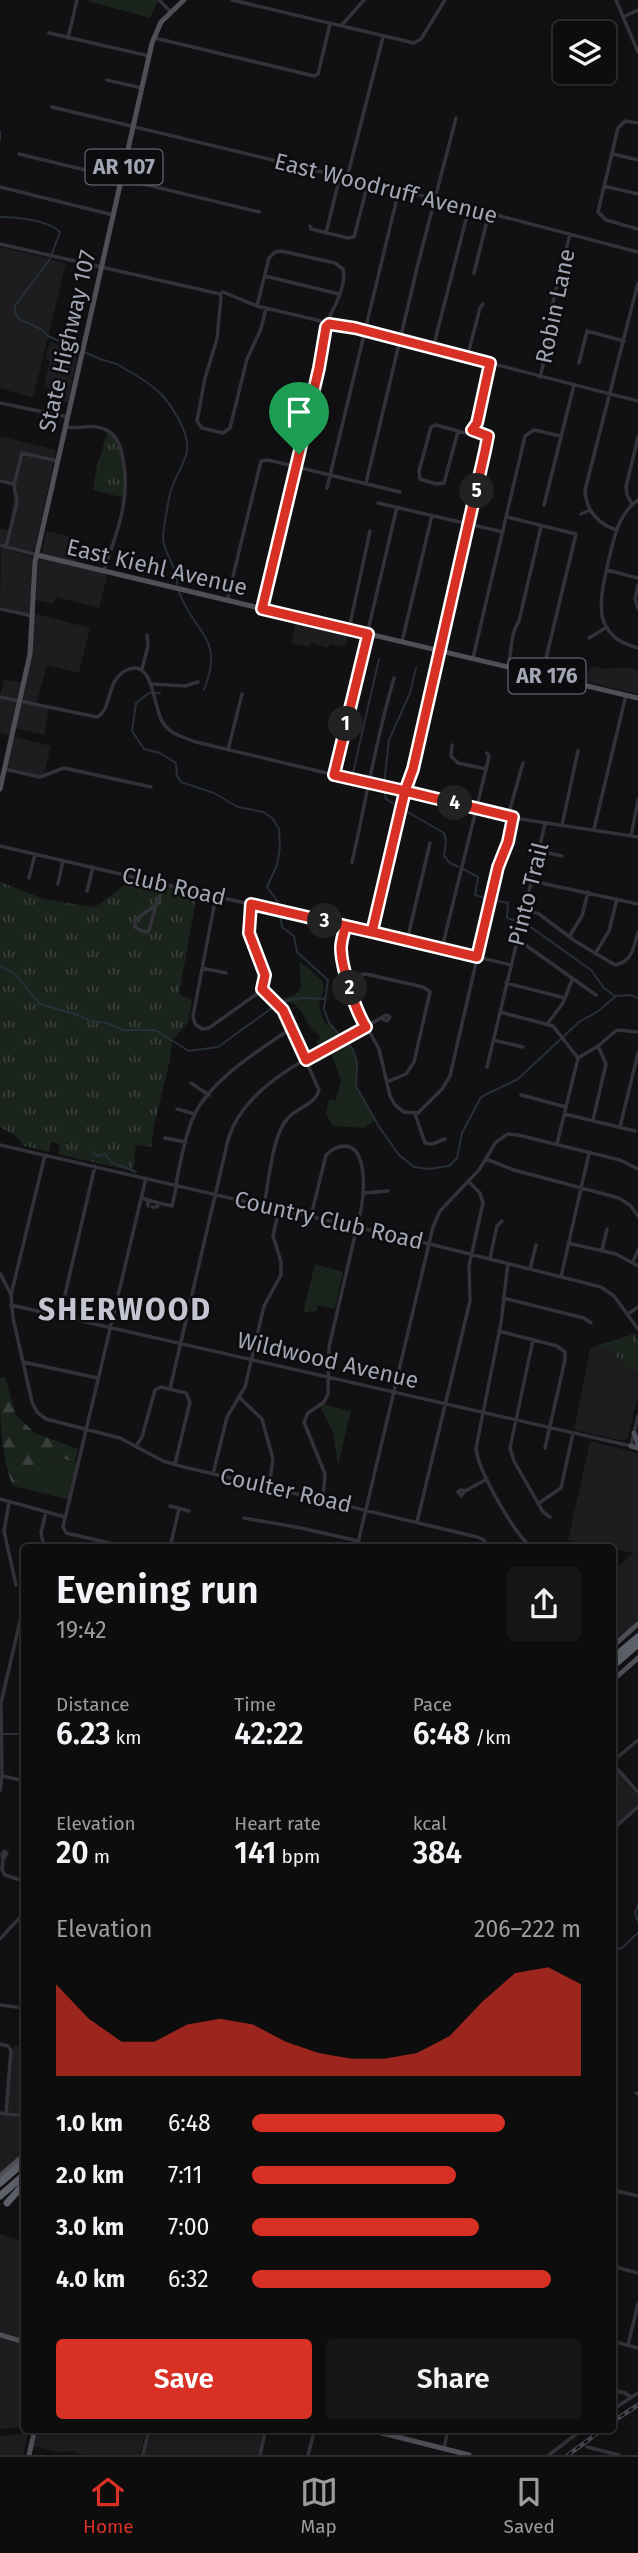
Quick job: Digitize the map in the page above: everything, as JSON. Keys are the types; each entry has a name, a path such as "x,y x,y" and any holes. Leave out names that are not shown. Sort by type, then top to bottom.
{"highway":[{"path":"616,1656 638,1637"},
{"path":"616,1663 638,1644"},
{"path":"0,2185 21,2165"},
{"path":"0,2185 21,2169"},
{"path":"0,2196 21,2178"},
{"path":"4,2206 21,2189"}],"main road":[{"name":"State Highway 107","path":"20,702 30,654 37,555 153,37 170,11 184,0"},
{"name":"East Kiehl Avenue","path":"37,555 638,698"},
{"name":"AR 107","path":"0,789 20,702"},
{"path":"634,1433 636,1446"},
{"path":"616,1643 638,1624"},
{"path":"616,1677 638,1658"},
{"path":"0,2176 21,2158"},
{"path":"0,2335 21,2341"},
{"path":"29,2455 34,2433"},
{"path":"380,2433 444,2451 469,2455"}],"street":[{"path":"68,38 77,0"},
{"path":"159,0 170,11"},
{"path":"232,0 418,42 444,0"},
{"path":"341,26 364,0"},
{"path":"616,0 638,50"},
{"path":"623,17 638,10"},
{"path":"153,37 314,76 317,74 330,24"},
{"path":"49,33 149,56"},
{"path":"347,178 383,36"},
{"path":"107,80 142,88"},
{"name":"East Woodruff Avenue","path":"51,107 399,190 638,251"},
{"path":"366,483 456,118"},
{"path":"638,123 625,121 618,128 598,212 601,217 638,229"},
{"path":"612,154 638,160"},
{"path":"19,155 259,212"},
{"path":"326,233 340,176"},
{"path":"310,226 311,229 348,238 355,235 368,183"},
{"path":"604,186 638,194"},
{"path":"0,187 113,215"},
{"path":"327,488 399,190"},
{"path":"433,349 469,208"},
{"path":"474,273 489,213"},
{"name":"Robin Lane","path":"540,377 553,324 552,306 570,234"},
{"path":"0,244 230,296 266,309 400,339 638,401"},
{"path":"257,306 270,255 277,251 335,263 345,273 327,323 319,368 262,609"},
{"path":"265,276 339,294"},
{"path":"616,530 601,523 590,510 585,496 585,485 638,283"},
{"path":"222,295 217,338 205,378 197,421 202,428 223,433 230,428 247,359 266,309"},
{"path":"467,358 483,304"},
{"path":"579,363 587,331 624,341"},
{"path":"458,431 444,483 440,485 420,479 419,471 430,428 436,425 458,431 465,433 472,430 477,423 490,363"},
{"path":"544,505 574,385"},
{"path":"0,403 68,417"},
{"path":"66,427 100,427 115,436 121,449 127,488 119,529 103,572"},
{"path":"372,932 405,791 413,769 488,436 472,430"},
{"path":"473,658 525,436 534,430 561,436"},
{"path":"632,504 626,487 638,437"},
{"path":"6,547 17,502 15,484 22,453 58,461"},
{"path":"227,601 261,461 268,460 400,492"},
{"path":"0,481 15,484"},
{"path":"638,500 624,513 616,530 600,601 601,614 607,627 621,641 638,648"},
{"path":"379,503 503,532"},
{"path":"334,775 397,507"},
{"path":"581,514 590,510"},
{"path":"402,642 432,515"},
{"path":"507,517 576,534 538,689"},
{"path":"508,667 513,644 512,633 519,621 541,527"},
{"path":"349,629 370,531"},
{"path":"0,545 37,555"},
{"path":"607,570 638,578"},
{"path":"638,585 635,599 638,608"},
{"path":"0,609 33,616"},
{"path":"589,638 607,627"},
{"path":"142,669 148,646 147,635"},
{"path":"0,697 97,718 104,712 111,687 119,676 133,668 142,669 150,684 160,719 170,730 195,742 508,816 638,837"},
{"path":"352,862 370,783 375,746 394,678"},
{"path":"150,684 185,687 198,682"},
{"path":"228,750 242,694"},
{"path":"594,830 626,695"},
{"path":"452,745 450,752 454,760 486,769"},
{"path":"562,825 578,751"},
{"path":"442,948 489,757 487,753"},
{"path":"508,816 523,763"},
{"path":"5,769 40,777 64,768 151,787"},
{"path":"631,836 638,800"},
{"path":"345,926 341,948 357,1013 379,1049 390,1096 397,1108 415,1114 429,1104 450,1076 498,867 508,842 513,817"},
{"name":"Pinto Trail","path":"487,1067 545,823"},
{"path":"408,941 430,843"},
{"name":"Club Road","path":"0,846 511,965"},
{"path":"539,851 562,856"},
{"path":"29,878 35,854"},
{"path":"58,884 64,861"},
{"path":"87,891 93,867"},
{"path":"532,880 638,904"},
{"path":"156,905 135,919 135,927 144,932 149,931 165,884"},
{"path":"569,937 582,916 588,892"},
{"path":"216,896 193,1016 199,1028 209,1028 262,989 265,975 249,933 251,904"},
{"path":"595,954 609,931 617,899"},
{"path":"525,908 539,914 569,937 613,964 622,963 634,950 638,932"},
{"path":"517,939 596,995"},
{"path":"202,968 226,973"},
{"path":"348,977 371,974 424,987 430,992 413,1065 402,1076 387,1082"},
{"path":"548,1023 565,998 573,979"},
{"path":"506,984 565,998"},
{"path":"262,989 278,1003 318,1087 318,1094 282,1126 264,1205"},
{"path":"500,1012 548,1023 563,1036 578,1058"},
{"path":"170,1389 230,1132 242,1109 256,1094 306,1060 381,1018"},
{"path":"141,1198 172,1206 195,1114 234,1068 292,1028"},
{"path":"557,1144 578,1058 617,1030 638,1032"},
{"path":"493,1040 523,1048"},
{"path":"593,1120 606,1062 598,1046"},
{"path":"620,1127 638,1054"},
{"path":"191,1083 209,1095"},
{"path":"521,1095 566,1107"},
{"path":"177,1109 195,1114"},
{"path":"415,1114 425,1143 432,1144 445,1139"},
{"path":"565,1114 635,1131"},
{"path":"244,1518 301,1528 358,1544 438,1215 486,1159 496,1142 508,1134 515,1134 620,1160 638,1169"},
{"path":"165,1138 186,1142"},
{"name":"Country Club Road","path":"0,1145 430,1244 607,1290 638,1329"},
{"path":"311,1216 324,1161 334,1148 351,1147 359,1153 364,1193 329,1347 329,1390 325,1400 308,1413 304,1422 325,1474 323,1499"},
{"path":"561,1277 589,1153"},
{"path":"45,1155 12,1295 11,1305 23,1362 98,1378"},
{"path":"486,1159 514,1170 623,1200 638,1216"},
{"path":"60,1316 95,1167"},
{"path":"114,1544 70,1534 63,1528 146,1178"},
{"path":"417,1522 470,1301 468,1272 483,1203 480,1194 468,1181"},
{"path":"364,1193 388,1191"},
{"path":"148,1200 150,1207 158,1207 159,1203"},
{"path":"213,1474 227,1417 245,1387 264,1306 281,1275 281,1262 273,1236 279,1209"},
{"path":"489,1259 497,1226 502,1221"},
{"path":"602,1250 607,1229"},
{"path":"568,1243 602,1250 638,1266"},
{"path":"530,1269 536,1245"},
{"path":"633,1262 638,1250"},
{"path":"508,1264 499,1331 476,1448 478,1461 487,1479 517,1532 528,1544"},
{"path":"0,1273 12,1295"},
{"path":"503,1298 584,1318 591,1323"},
{"name":"Wildwood Avenue","path":"11,1305 636,1446"},
{"path":"628,1315 638,1307"},
{"path":"499,1331 560,1347 565,1354 545,1448"},
{"path":"533,1340 510,1441 510,1452 550,1517"},
{"name":"Coulter Road","path":"23,1362 33,1402 40,1415 51,1421 120,1438 175,1465 477,1537 486,1544"},
{"path":"136,1446 145,1428 153,1392 161,1387 186,1394 190,1400 175,1465"},
{"path":"240,1398 262,1419 274,1463 269,1487"},
{"path":"634,1433 638,1416"},
{"path":"539,1503 561,1488 573,1433"},
{"path":"465,1491 487,1479"},
{"path":"0,1499 65,1517"},
{"path":"9,1503 2,1526 16,1585"},
{"path":"170,1506 189,1511"},
{"path":"171,1544 179,1508"},
{"path":"43,1544 41,1533 46,1512"},
{"path":"0,1791 1,1703 21,1616"},
{"path":"616,1759 638,1740"},
{"path":"616,1767 638,1792"},
{"path":"2,1775 21,1780"},
{"path":"616,1826 638,1807"},
{"path":"3,1859 3,1874 21,1880"},
{"path":"0,1939 21,1916"},
{"path":"0,2005 21,2008"},
{"path":"0,2044 11,2050 6,2114"},
{"path":"0,2113 21,2116"},
{"path":"616,2191 638,2196"},
{"path":"616,2267 638,2273"},
{"path":"628,2345 638,2304"},
{"path":"616,2342 638,2348"},
{"path":"616,2391 631,2398"},
{"path":"616,2407 638,2393"},
{"path":"143,2455 148,2433"},
{"path":"260,2455 265,2433"},
{"path":"309,2455 314,2433"},
{"path":"444,2451 447,2433"},
{"path":"549,2455 578,2433"},
{"path":"587,2447 619,2455"}],"shaded area":[{"path":"0,247 66,263 33,398 0,388"},
{"path":"50,341 69,350 77,359 68,402 48,397 49,388 44,387 50,361 45,359"},
{"path":"3,437 56,450 35,549 32,552 0,543 0,529 9,530 16,484 0,480 0,439"},
{"path":"46,531 81,539 76,562 42,554"},
{"path":"1,547 33,557 30,614 0,607"},
{"path":"38,558 108,573 99,608 56,597 53,604 36,600"},
{"path":"33,613 90,628 79,673 47,665 36,705 49,708 44,735 14,728 12,736 0,733 0,697 4,679 24,683"},
{"path":"297,617 349,629 345,647 330,644 328,648 310,643 309,647 291,643"},
{"path":"592,666 638,670 638,694 579,680 580,676 586,676"},
{"path":"14,737 51,746 44,773 38,775 8,767"},
{"path":"636,1333 638,1395 628,1437 624,1441 574,1430 590,1348"},
{"path":"590,1441 638,1453 638,1622 616,1642 616,1568 634,1553 616,1549 616,1544 588,1544 568,1540"},
{"path":"616,1767 638,1792 638,1807 616,1826"},
{"path":"14,2045 21,2046 21,2159 0,2177 0,2113 6,2114 11,2050"},
{"path":"0,2234 21,2240 21,2340 0,2334"},
{"path":"0,2338 21,2344 21,2427 0,2429"},
{"path":"28,2433 23,2455 0,2455 0,2436"},
{"path":"37,2433 145,2433 140,2455 84,2455 70,2451 61,2453 34,2446"},
{"path":"149,2433 264,2433 258,2455 145,2455"}],"green space":[{"path":"84,0 158,0 150,18"},
{"path":"108,431 121,453 125,498 93,490"},
{"path":"132,879 197,894 179,994 192,1000 188,1022 172,1041 151,1147 136,1145 133,1171 58,1154 60,1144 51,1142 49,1152 24,1146 16,1136 0,1127 0,882 44,899 92,907 100,904"},
{"path":"299,961 323,981 324,990 319,1005 325,1023 339,1033 354,1054 356,1086 376,1119 365,1128 333,1126 326,1114 329,1099 336,1100 341,1081 329,1048 321,1051 316,1041 320,1039 319,1035 295,1005 290,1002 281,1006 277,1001 296,994 301,987"},
{"path":"315,1264 343,1272 335,1309 318,1305 317,1311 311,1312 311,1308 308,1313 303,1312"},
{"path":"635,1334 638,1340 638,1371 621,1364 626,1360 616,1357 613,1350 596,1346"},
{"path":"5,1377 16,1415 35,1433 78,1449 75,1462 52,1456 30,1478 34,1491 13,1486 9,1474 1,1419 0,1378"},
{"path":"322,1404 351,1411 338,1465 333,1432 320,1406"},
{"path":"52,1456 78,1463 69,1500 34,1491 30,1478 35,1461"}],"waterway":[{"path":"0,131 0,140"},
{"path":"0,217 40,222 60,232 50,259 15,306 19,319 41,329 48,336 117,364 137,376"},
{"path":"139,377 167,400 187,441 186,456 170,493 163,534 165,550 176,572 177,584"},
{"path":"179,592 210,647 210,672 204,690"},
{"path":"366,779 352,777 379,659"},
{"path":"372,781 384,784 389,740 410,693 416,668"},
{"path":"160,693 149,693 136,703 132,731 144,749 160,753 176,763 177,776 181,782 214,793 238,807 263,812 272,818 279,829 280,847 277,865 267,887 278,902 282,927 294,936 297,952 328,980 324,1009 329,1023 353,1050 357,1062 356,1086 399,1155 414,1167 429,1169 449,1166 457,1158 462,1133 481,1097 518,1079 579,1022 597,1012 616,996 631,995 638,998"},
{"path":"383,788 386,799 399,807"},
{"path":"404,810 444,833 444,856 459,867"},
{"path":"463,869 478,877 475,895 488,899"},
{"path":"493,900 508,903 507,918 520,922"},
{"path":"525,923 591,970 604,988 615,996"},
{"path":"0,966 15,974 40,1004 123,1030 155,1030 189,1051 218,1047 276,1005"},
{"path":"280,1002 301,998 326,999"},
{"path":"93,1152 97,1156 105,1154 111,1162 136,1172"},
{"path":"1,1734 21,1734"},
{"path":"638,1905 635,1913 638,1921"},
{"path":"616,1949 622,1948 638,1933"}],"railway":[{"path":"616,2419 638,2405"},
{"path":"568,2455 598,2433"}],"district":[{"name":"SHERWOOD","path":"125,1310"}],"route":[{"path":"299,454 262,609 368,634 334,775 405,791 372,932 345,926 341,945 357,1013 366,1027 306,1060 283,1010 262,989 265,975 249,933 251,904 334,924 345,926 442,948 477,957 498,867 508,842 513,817 405,791 413,769 488,436 472,430 477,423 490,363 355,328 329,324 326,327 299,454"}]}
